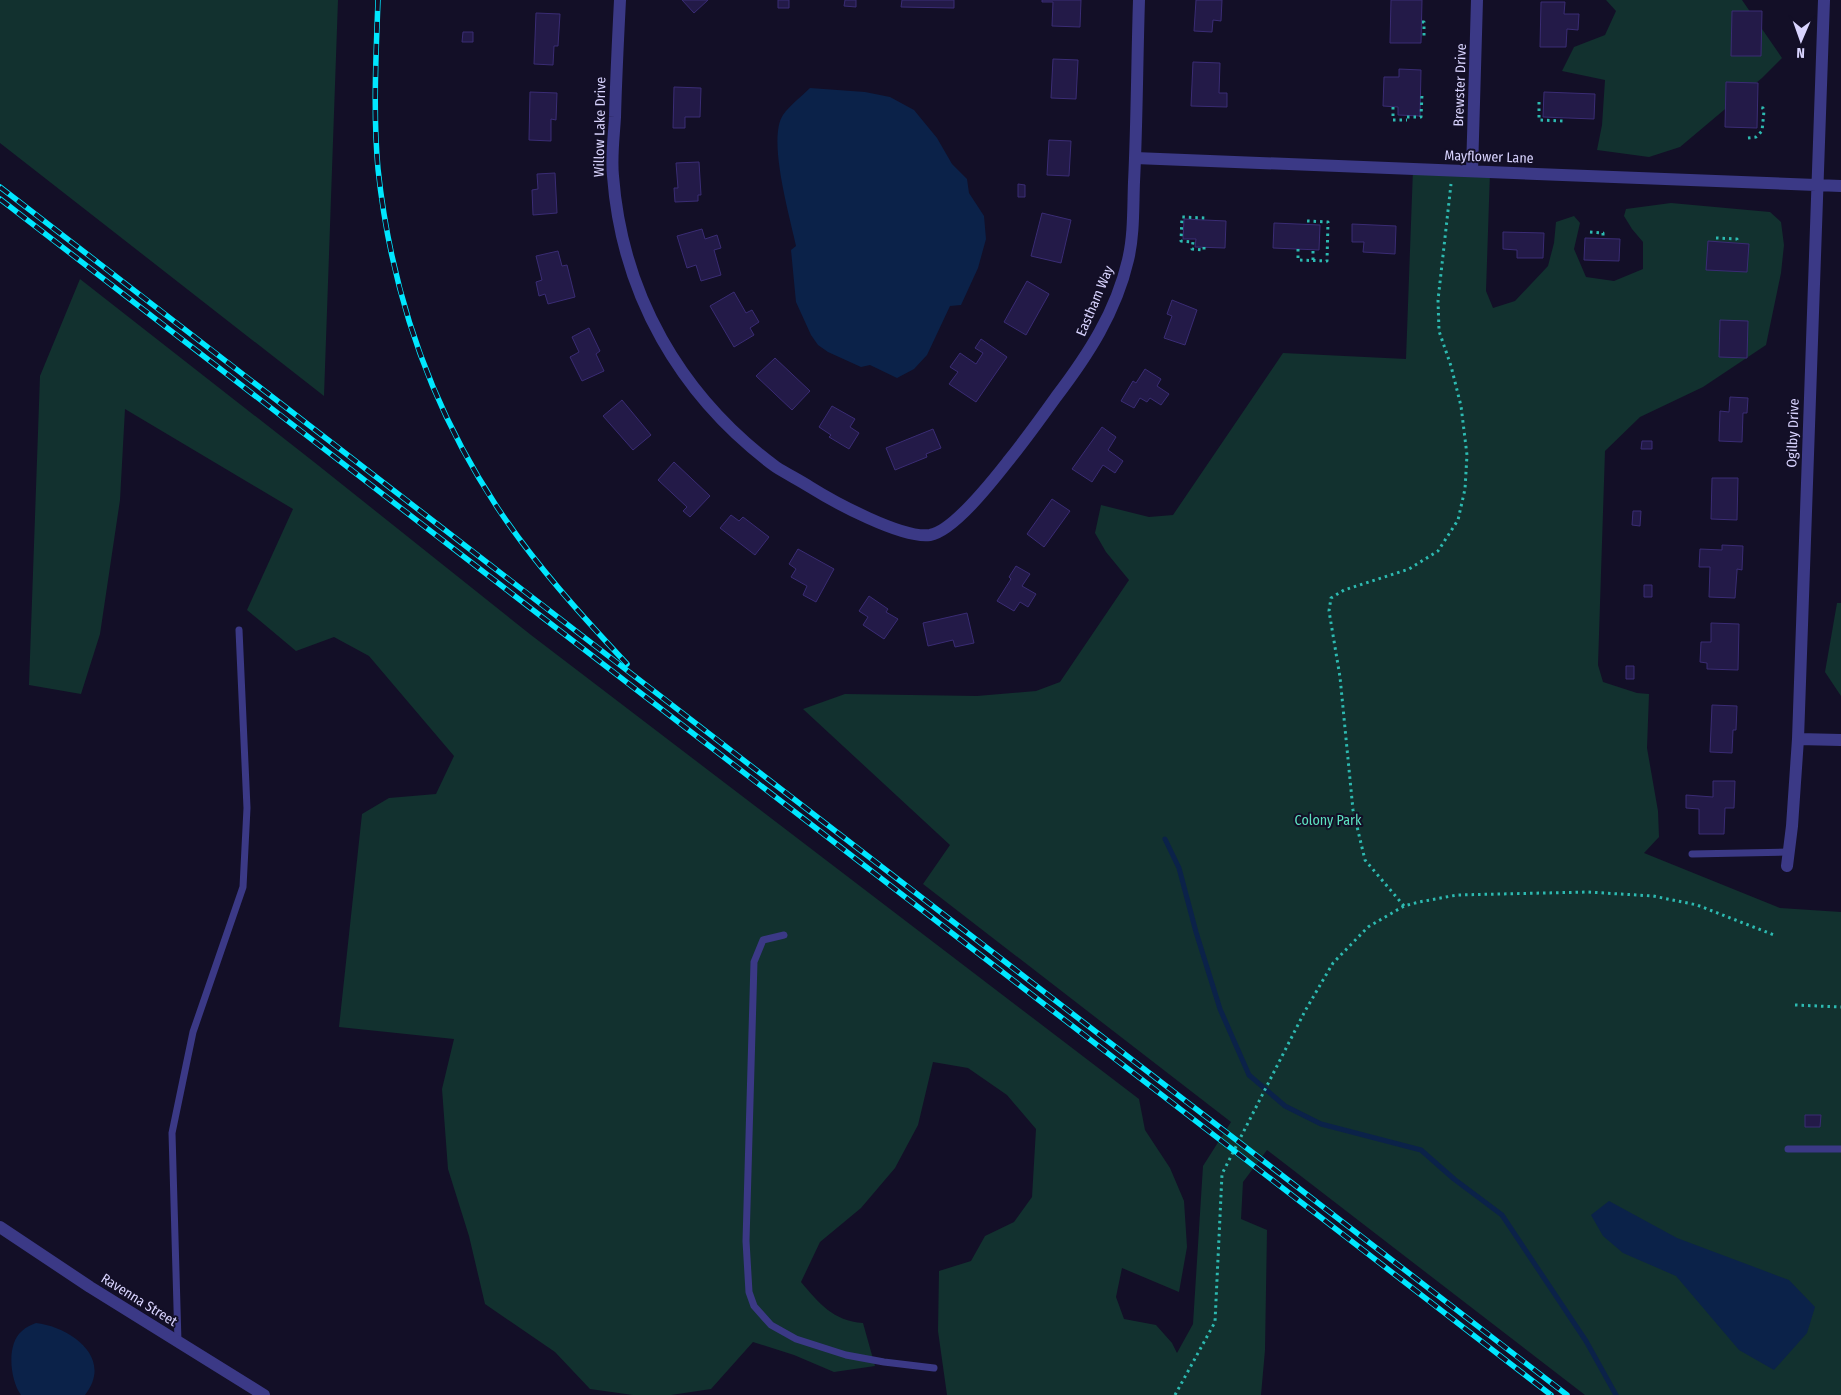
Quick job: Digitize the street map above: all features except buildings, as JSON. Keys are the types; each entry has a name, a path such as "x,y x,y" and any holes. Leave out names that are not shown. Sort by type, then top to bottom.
{"street":[{"name":"Willow Lake Drive","path":"620,0 612,171 617,213 626,254 646,310 670,354 691,384 730,428 777,467 829,499 896,529 914,534"},
{"name":"Eastham Way","path":"914,534 931,535 946,526 984,492 1082,363 1102,330 1116,298 1128,260 1131,240 1135,158 1138,0"},
{"name":"Brewster Drive","path":"1472,171 1478,0"},
{"name":"Ogilby Drive","path":"1787,866 1792,826 1798,739 1824,0"},
{"name":"Mayflower Lane","path":"1135,158 1841,186"},
{"path":"1798,739 1841,740"},
{"name":"Ravenna Street","path":"0,1227 90,1287 264,1395"}],"lane":[{"path":"178,1342 172,1133 193,1032 243,887 247,808 239,630"},
{"path":"1692,854 1789,852"},
{"path":"784,935 763,940 754,962 746,1241 750,1292 754,1306 771,1325 805,1342 846,1355 934,1368"},
{"path":"1788,1149 1841,1149"}],"path":[{"path":"1422,22 1424,22 1424,36"},
{"path":"1393,107 1393,120 1421,117 1422,94 1420,94"},
{"path":"1539,102 1539,120 1563,121 1563,118"},
{"path":"1748,138 1756,137 1762,131 1764,111 1763,108 1758,107"},
{"path":"1404,906 1366,860 1353,810 1340,678 1329,611 1331,598 1344,590 1409,569 1438,551 1458,520 1465,489 1467,455 1460,406 1451,366 1439,331 1438,300 1451,184"},
{"path":"1204,247 1204,250 1192,249 1193,242 1181,241 1182,217 1206,218 1206,220"},
{"path":"1298,249 1298,260 1327,261 1328,222 1308,221"},
{"path":"1590,232 1603,232 1603,239"},
{"path":"1716,238 1736,239 1736,243"},
{"path":"1313,249 1313,260"},
{"path":"1175,1395 1214,1322 1222,1174 1305,1010 1333,963 1368,927 1404,906 1457,895 1588,892 1653,896 1697,905 1774,935"},
{"path":"1795,1005 1841,1008"}],"green space":[{"path":"0,0 338,0 324,396 0,143"},
{"path":"1606,0 1742,0 1782,58 1762,78 1680,147 1649,157 1597,150 1602,125 1605,80 1562,71 1574,47 1605,35 1616,11"},
{"name":"Colony Park","path":"1413,169 1490,172 1486,291 1493,308 1515,301 1548,266 1554,243 1556,222 1574,216 1580,223 1574,249 1586,277 1614,281 1643,269 1643,242 1624,216 1626,209 1671,203 1770,212 1781,222 1784,245 1781,273 1766,345 1703,387 1640,417 1605,451 1598,665 1603,682 1637,693 1649,694 1647,748 1658,811 1659,837 1644,853 1780,908 1841,912 1841,1395 1585,1395 1267,1150 1243,1182 1241,1219 1267,1230 1265,1350 1261,1395 947,1395 938,1331 939,1271 971,1261 985,1236 1014,1222 1032,1197 1036,1129 1007,1095 968,1068 933,1062 918,1125 895,1168 861,1208 820,1242 801,1282 821,1304 835,1315 852,1322 863,1323 875,1366 834,1372 794,1355 753,1342 711,1389 671,1395 633,1395 590,1389 555,1352 485,1304 469,1236 448,1169 442,1089 454,1039 339,1027 362,814 389,798 436,794 454,756 369,656 334,637 296,651 247,610 293,509 125,409 120,500 100,634 81,694 29,685 40,376 80,279 531,635 1139,1099 1145,1130 1170,1168 1184,1201 1187,1247 1179,1292 1122,1268 1116,1297 1124,1319 1156,1325 1172,1343 1177,1353 1193,1324 1203,1166 1231,1122 923,884 950,845 803,709 845,694 977,696 1036,691 1060,682 1129,580 1106,552 1095,533 1101,505 1149,517 1173,515 1283,353 1406,359"},
{"path":"1837,603 1841,603 1841,696 1825,672"}],"water":[{"path":"810,88 865,92 890,97 914,110 937,138 952,164 967,179 969,193 984,216 986,239 978,268 961,305 950,306 927,355 914,369 897,378 870,365 861,367 828,352 818,345 811,335 796,302 791,250 796,246 781,179 777,142 779,126 783,115"},
{"path":"1609,1201 1677,1238 1789,1280 1815,1307 1807,1333 1774,1370 1739,1350 1676,1276 1623,1253 1603,1236 1591,1215"},
{"path":"36,1323 62,1331 75,1338 91,1357 94,1369 93,1381 85,1395 21,1395 12,1372 12,1353 17,1337 27,1327"}],"waterway":[{"path":"1165,839 1179,868 1196,932 1220,1009 1249,1075 1285,1106 1321,1124 1421,1150 1454,1179 1502,1215 1586,1341 1616,1395"}],"railway":[{"path":"378,0 375,106 378,169 393,259 417,346 452,428 473,468 497,507 526,548 559,588 627,664"},
{"path":"0,187 1567,1395"},
{"path":"0,199 1551,1395"}]}
